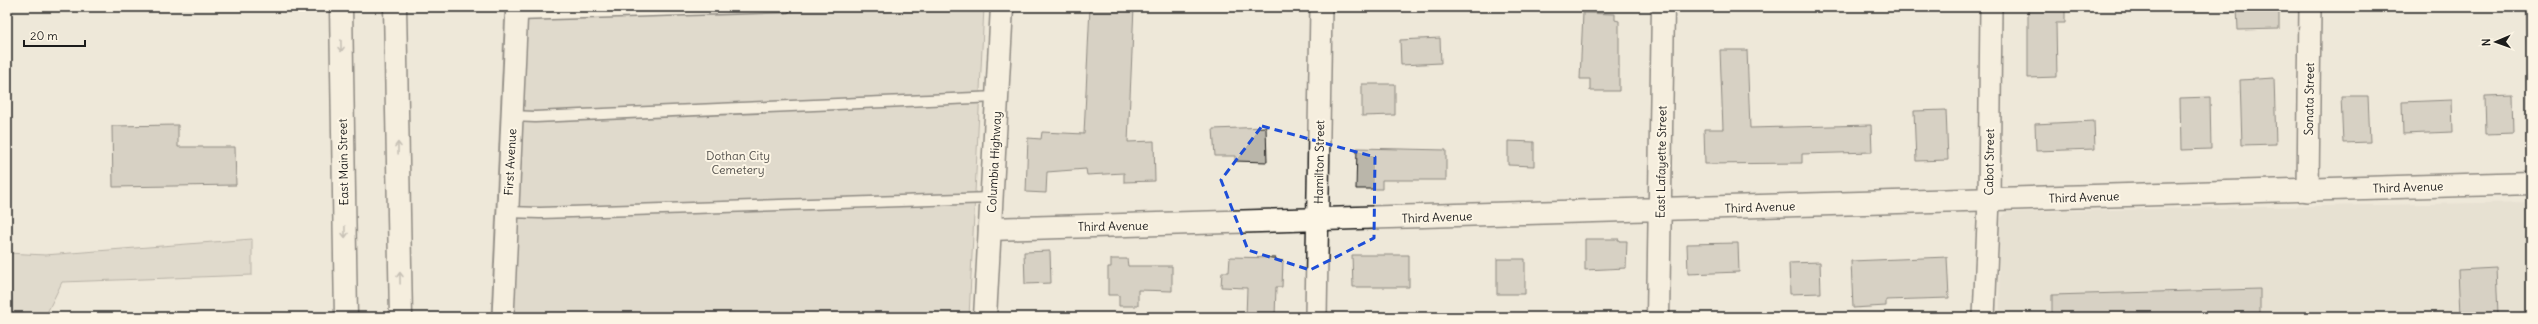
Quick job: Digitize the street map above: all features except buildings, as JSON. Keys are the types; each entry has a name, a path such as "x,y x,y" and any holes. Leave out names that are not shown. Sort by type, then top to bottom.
{"street":[{"name":"East Main Street","path":"341,7 346,317"},
{"path":"395,7 400,317"},
{"name":"Columbia Highway","path":"985,317 1002,7"},
{"name":"Hamilton Street","path":"1316,317 1321,7"},
{"name":"East Lafayette Street","path":"1658,317 1663,7"},
{"name":"Cabot Street","path":"1984,317 1989,200 1991,7"},
{"name":"Sonata Street","path":"2308,191 2310,7"},
{"name":"First Avenue","path":"503,317 517,11"},
{"name":"Third Avenue","path":"990,229 1318,221 2531,183"}],"lane":[{"path":"517,11 786,7"},
{"path":"512,116 535,117 997,97"},
{"path":"508,212 548,213 991,198"}],"highlighted area":[{"path":"1262,126 1375,157 1374,238 1310,270 1248,250 1221,180"}],"shaded area":[{"path":"2531,202 2531,317 2000,317 1998,227 2000,219 2007,212"}],"green space":[{"name":"Dothan City Cemetery","path":"505,7 984,7 969,317 491,317"},
{"path":"2525,7 2531,7 2531,160"},
{"path":"252,239 252,275 62,282 45,317 7,317 7,253 45,255"}]}
